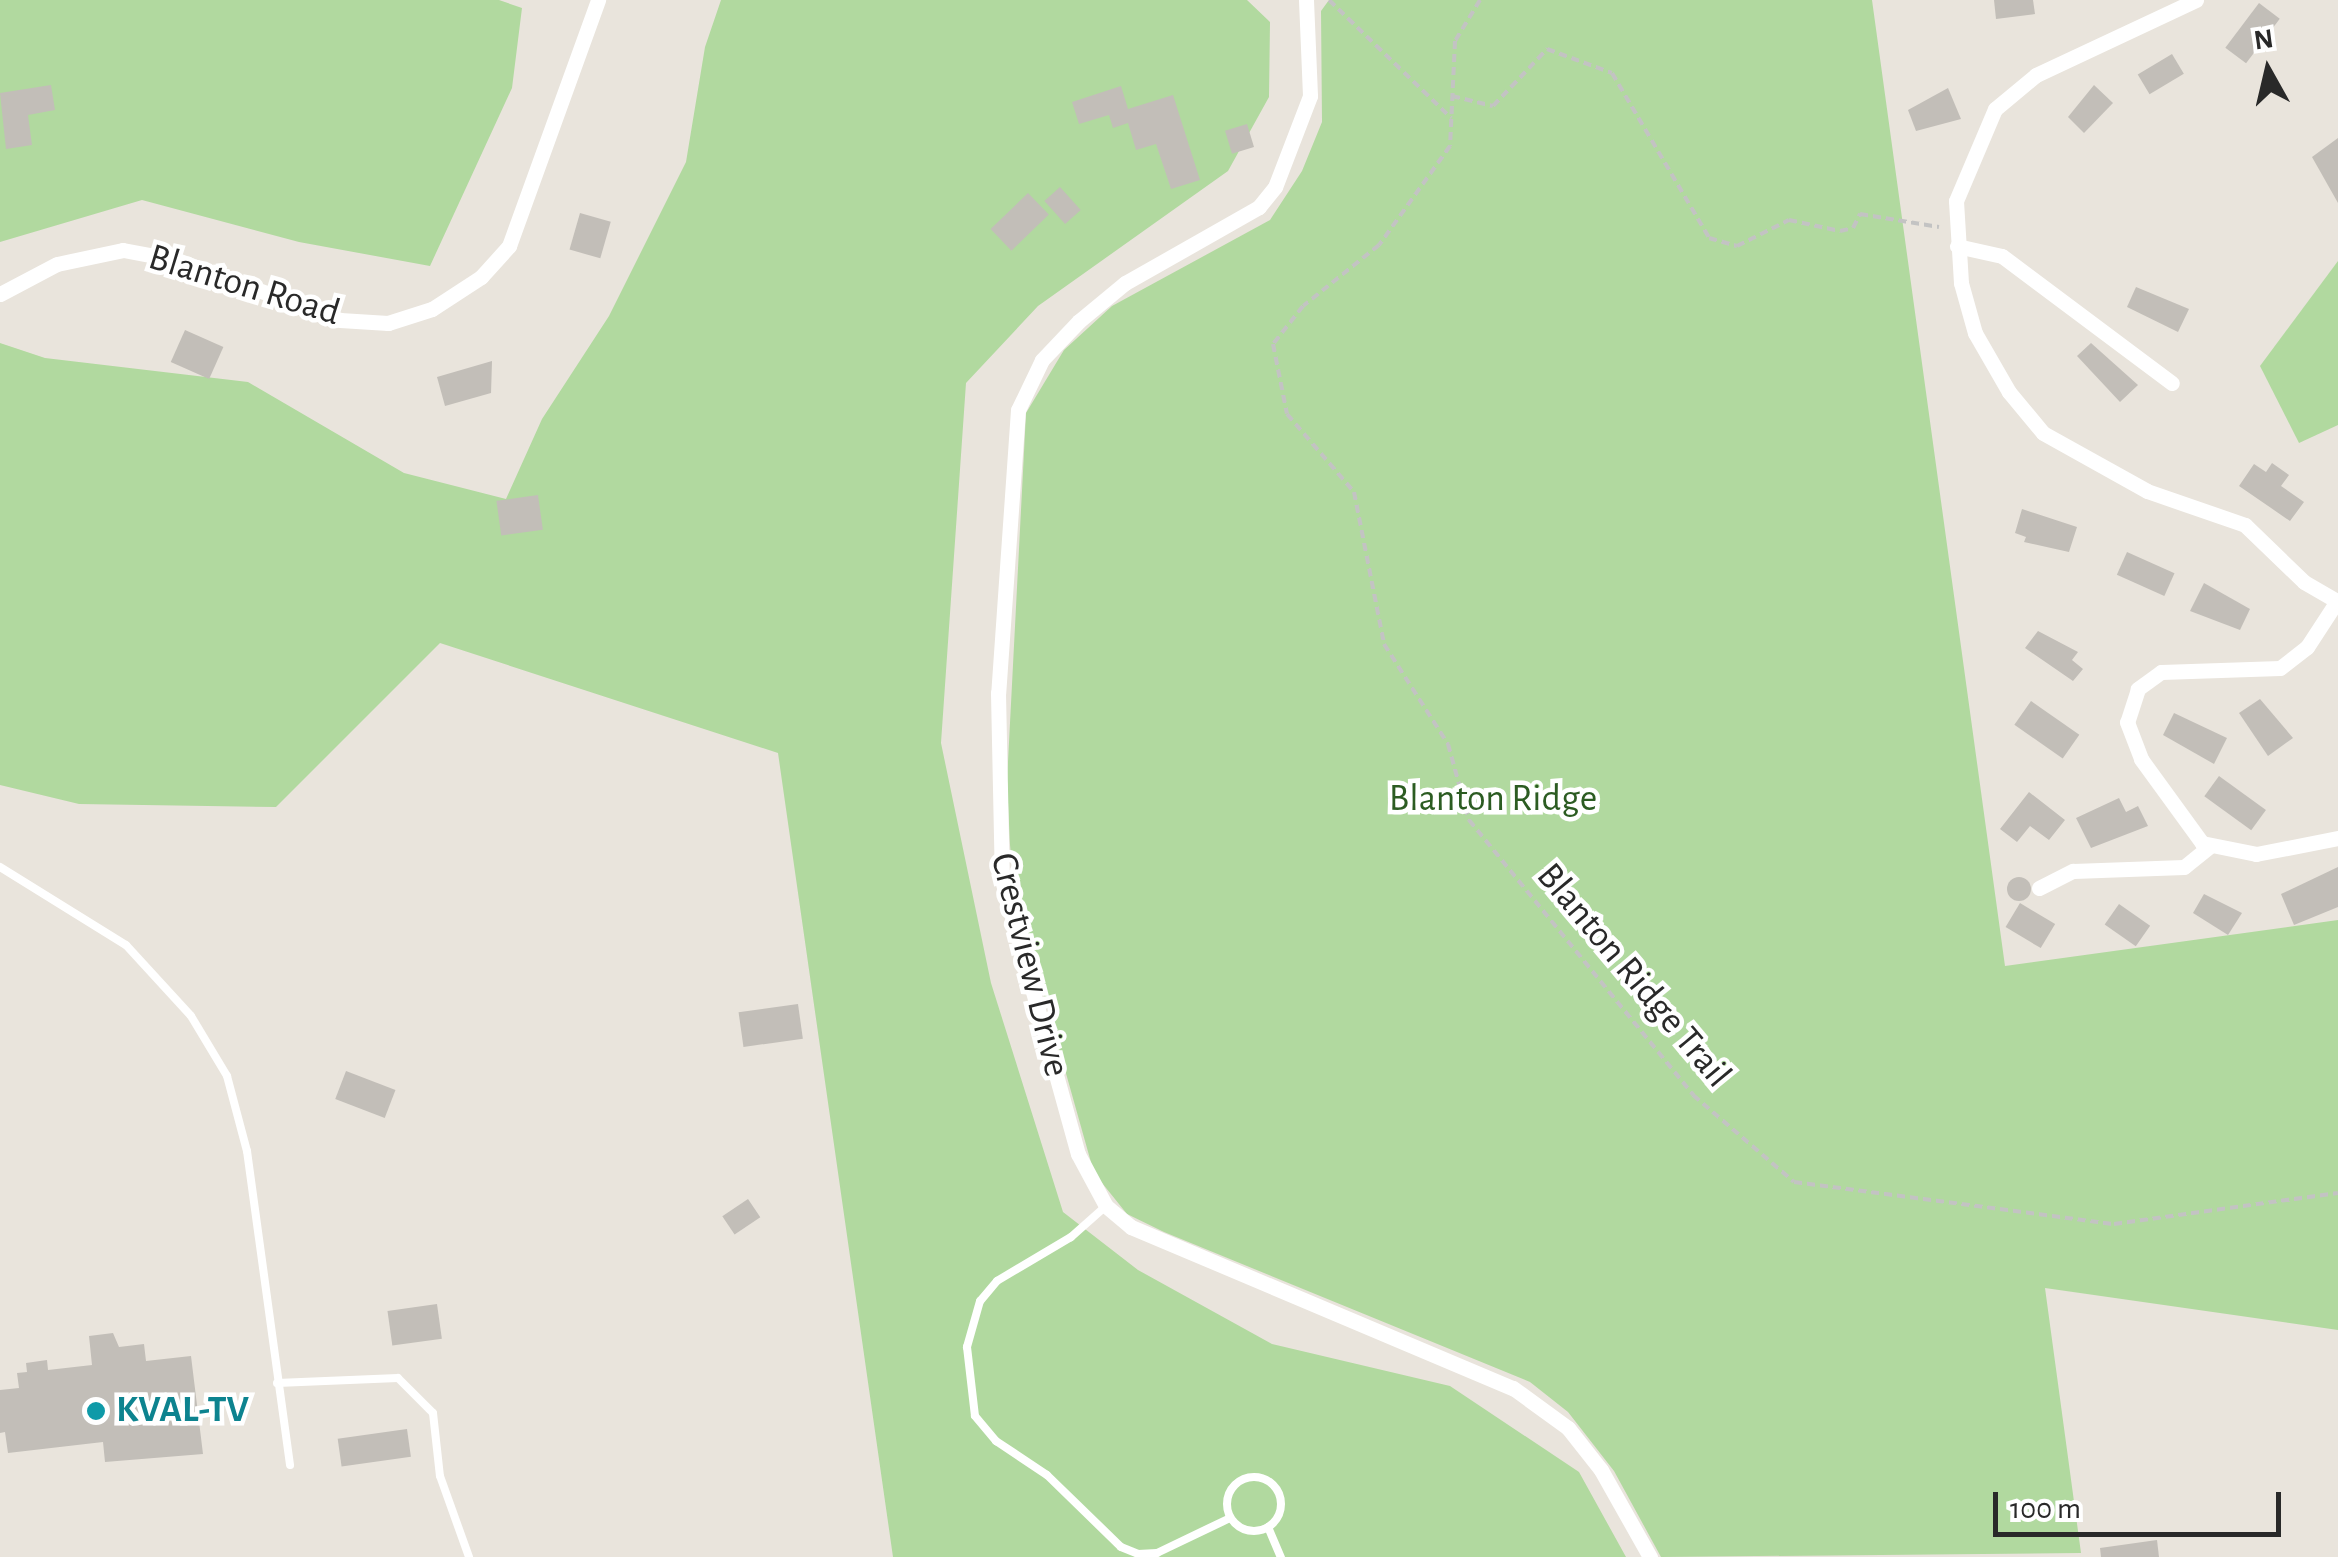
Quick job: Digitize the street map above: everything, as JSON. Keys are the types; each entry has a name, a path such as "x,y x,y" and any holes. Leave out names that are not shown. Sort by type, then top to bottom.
{"street":[{"name":"Blanton Road","path":"0,294 57,264 123,250 177,260 340,320 388,323 432,308 481,277 510,246 598,0"},
{"name":"Crestview Drive","path":"1306,0 1310,96 1275,187 1259,208 1125,283 1079,321 1028,383 1012,438 996,788 1002,880 1078,1154 1106,1206 1131,1227 1480,1369 1536,1402 1601,1470 1650,1557"},
{"path":"2196,0 2036,76 2006,98 1986,122 1964,172 1956,238 1975,333 2043,433 2148,492 2245,525 2304,582 2337,602 2307,647 2280,668 2161,672 2132,700 2128,732 2140,759 2209,846 2256,854 2338,838"},
{"path":"1956,238 2002,256 2172,383"},
{"path":"2039,888 2073,871 2184,867 2209,846"}],"lane":[{"path":"0,868 126,945 191,1016 228,1076 247,1151 290,1465"},
{"path":"1106,1206 1071,1237 997,1280 980,1301 968,1348 975,1416 996,1442 1047,1474 1121,1547 1138,1554 1157,1553 1230,1518"},
{"path":"277,1383 398,1378 433,1413 440,1476 469,1557"},
{"path":"1259,1478 1275,1486 1281,1504 1268,1527 1243,1529 1230,1518 1226,1501 1234,1485 1259,1478"},
{"path":"1268,1527 1281,1557"}],"path":[{"path":"1329,0 1451,118"},
{"name":"Blanton Ridge Trail","path":"1480,0 1455,41 1450,146 1379,245 1303,306 1274,344 1287,414 1354,492 1384,644 1448,744 1469,820 1543,917 1693,1095 1794,1182 2114,1224 2338,1194"},
{"path":"1452,96 1492,106 1547,49 1612,73 1708,238 1737,246 1789,220 1840,231 1853,228 1860,214 1956,238"}],"green space":[{"path":"0,0 499,0 522,8 512,88 430,266 299,242 142,200 0,242"},
{"path":"721,0 1247,0 1270,22 1269,97 1228,171 1038,306 966,383 941,743 991,983 1063,1212 1138,1270 1272,1344 1450,1386 1579,1472 1626,1557 893,1557 778,753 440,643 276,807 79,804 0,785 0,343 45,358 248,382 404,473 506,499 542,419 609,316 686,162 705,47"},
{"name":"Blanton Ridge","path":"1329,0 1872,0 2005,966 2338,920 2338,1330 2045,1288 2081,1553 1661,1557 1614,1471 1568,1412 1530,1382 1164,1232 1127,1214 1094,1173 1015,892 1010,845 1007,781 1026,413 1064,350 1112,306 1270,220 1302,171 1322,122 1321,11"},
{"path":"2338,261 2338,425 2299,443 2260,366"}],"building":[{"path":"1994,0 2033,0 2035,14 1996,19"},
{"path":"2259,3 2280,19 2246,63 2225,48"},
{"path":"2172,54 2184,74 2150,94 2138,75"},
{"path":"51,85 55,110 28,115 32,145 6,149 0,93"},
{"path":"2094,85 2113,103 2084,133 2068,117"},
{"path":"1121,86 1128,109 1173,95 1200,180 1171,189 1156,144 1136,150 1128,123 1113,128 1109,115 1079,124 1072,102"},
{"path":"1948,88 1961,119 1916,131 1908,110"},
{"path":"1247,124 1254,147 1232,154 1225,131"},
{"path":"2338,138 2338,203 2312,157"},
{"path":"1060,187 1081,210 1065,224 1044,201"},
{"path":"1028,193 1049,215 1011,251 991,229"},
{"path":"580,213 611,222 600,258 570,250"},
{"path":"2136,287 2189,309 2178,332 2127,307"},
{"path":"185,330 223,347 209,379 171,362"},
{"path":"2091,343 2138,385 2120,402 2077,356"},
{"path":"492,361 491,393 445,406 437,377"},
{"path":"2272,463 2289,475 2281,486 2304,502 2290,521 2239,486 2254,464 2266,472"},
{"path":"538,495 543,530 501,536 496,501"},
{"path":"2022,509 2077,527 2069,552 2024,542 2026,537 2015,533"},
{"path":"2127,552 2175,573 2164,596 2117,575"},
{"path":"2204,583 2250,609 2240,630 2190,611"},
{"path":"2038,631 2078,652 2072,660 2083,669 2073,681 2025,648"},
{"path":"2260,699 2293,738 2268,756 2239,713"},
{"path":"2031,701 2079,735 2063,759 2014,725"},
{"path":"2174,713 2227,738 2214,764 2163,735"},
{"path":"2219,776 2266,810 2251,830 2204,796"},
{"path":"2029,792 2065,820 2049,840 2030,826 2017,842 2000,829"},
{"path":"2119,798 2126,812 2138,806 2148,826 2091,848 2076,818"},
{"path":"2338,867 2338,907 2294,925 2281,894"},
{"path":"2019,877 2028,880 2028,898 2019,901 2010,898 2007,889 2010,880"},
{"path":"2204,894 2242,913 2228,935 2193,913"},
{"path":"2020,903 2055,924 2041,948 2006,927"},
{"path":"2119,904 2150,926 2136,946 2105,924"},
{"path":"798,1004 803,1039 743,1047 739,1012"},
{"path":"346,1071 395,1090 385,1118 335,1099"},
{"path":"748,1199 760,1217 735,1235 722,1216"},
{"path":"437,1304 442,1339 392,1346 387,1311"},
{"name":"KVAL-TV","path":"113,1333 119,1347 144,1344 146,1361 191,1356 203,1454 105,1462 103,1442 8,1453 5,1432 0,1433 0,1390 19,1388 17,1373 27,1372 26,1363 47,1360 48,1370 92,1365 89,1336"},
{"path":"407,1429 411,1457 342,1466 338,1439"},
{"path":"2157,1540 2159,1557 2101,1557 2100,1548"}],"place":[{"name":"KVAL-TV","path":"96,1411"}]}
